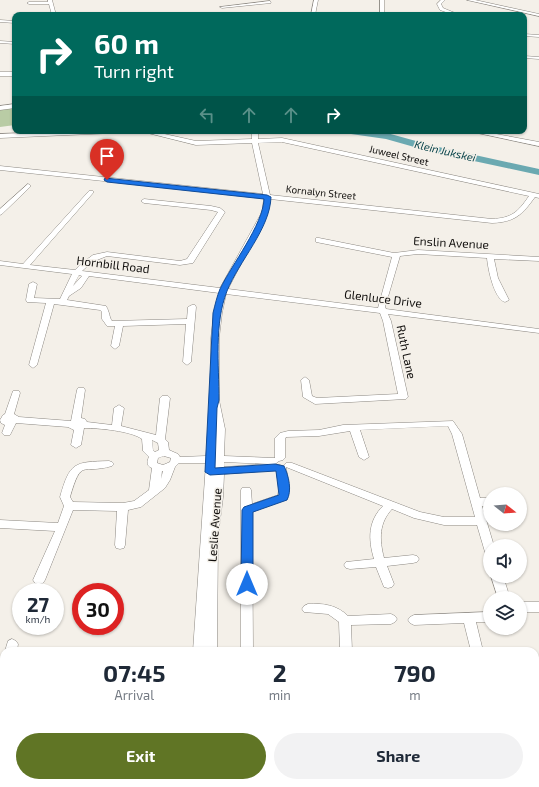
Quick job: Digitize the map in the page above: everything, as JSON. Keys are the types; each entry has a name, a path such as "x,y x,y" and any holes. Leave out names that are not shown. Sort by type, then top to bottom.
{"street":[{"path":"314,12 316,0"},
{"path":"382,0 382,12"},
{"path":"443,0 439,4 440,9 449,12"},
{"path":"469,0 525,12"},
{"path":"222,7 271,1 268,12"},
{"path":"29,3 50,2 53,12"},
{"path":"527,12 539,15"},
{"path":"0,21 12,22"},
{"path":"527,35 539,36"},
{"path":"0,42 12,43"},
{"path":"527,57 539,58"},
{"path":"0,74 12,74"},
{"path":"0,108 12,106"},
{"path":"0,136 46,134"},
{"name":"Juweel Street","path":"156,134 196,143 279,139 536,196"},
{"path":"254,134 267,197"},
{"path":"494,134 539,144"},
{"name":"Kornalyn Street","path":"0,168 497,221 515,217 536,196"},
{"path":"0,213 28,186"},
{"path":"25,266 91,192"},
{"name":"Leslie Avenue","path":"199,647 214,471 212,408 214,400 215,338 218,313 223,291 261,222 267,206 267,197"},
{"path":"62,302 68,294 78,286 91,258 102,254 180,263 190,261 222,212 216,208 144,201"},
{"path":"319,240 396,256 382,306 383,311"},
{"name":"Enslin Avenue","path":"396,256 411,252 539,259"},
{"path":"490,257 494,278 505,300"},
{"name":"Hornbill Road","path":"0,263 223,291"},
{"path":"33,284 30,300 62,302 103,308 105,310 107,322 119,325 191,321"},
{"name":"Glenluce Drive","path":"223,291 539,331"},
{"path":"33,365 51,301"},
{"path":"187,362 192,307"},
{"name":"Ruth Lane","path":"305,380 308,397 315,401 402,398 389,329 383,311"},
{"path":"115,346 119,325"},
{"path":"76,445 81,390"},
{"path":"7,433 8,419 16,393"},
{"path":"164,452 163,442 160,439 165,398"},
{"path":"116,429 119,408"},
{"path":"8,419 77,424 116,429 160,439"},
{"path":"247,510 283,498 284,487 278,446 280,438 283,435 319,433 339,428 376,428 426,423 452,424 457,434 486,539"},
{"path":"354,428 364,457"},
{"path":"141,434 147,438 148,451 154,456"},
{"path":"69,506 123,507 137,504 146,499 154,490 161,486 175,456 164,452 154,456"},
{"path":"154,456 152,460 153,465 157,467"},
{"path":"157,467 173,463 214,459 280,464 390,505 439,520 481,521"},
{"path":"39,580 60,527 67,514 69,506 65,498 76,467 109,464"},
{"path":"214,471 280,464"},
{"path":"154,490 157,467"},
{"name":"Leslie Avenue","path":"211,647 213,536 218,497 214,471"},
{"path":"246,490 247,647"},
{"path":"476,502 483,502"},
{"path":"388,584 375,540 375,529 378,519 390,505"},
{"path":"120,545 123,507"},
{"path":"0,524 60,527"},
{"path":"350,565 413,559"},
{"path":"527,607 539,607"},
{"path":"308,609 327,609 340,615 344,620 346,647"},
{"path":"414,620 483,618"},
{"path":"344,620 391,619"},
{"path":"469,619 476,647"}],"green space":[{"path":"12,108 12,125 0,127 0,109"}],"waterway":[{"name":"Klein Jukskei","path":"373,134 387,136 432,149 539,172"}],"route":[{"path":"107,180 267,197 268,203 261,222 223,291 218,313 215,338 214,400 212,408 210,472 275,467 281,468 284,481 285,493 283,498 247,510 247,584"}]}
